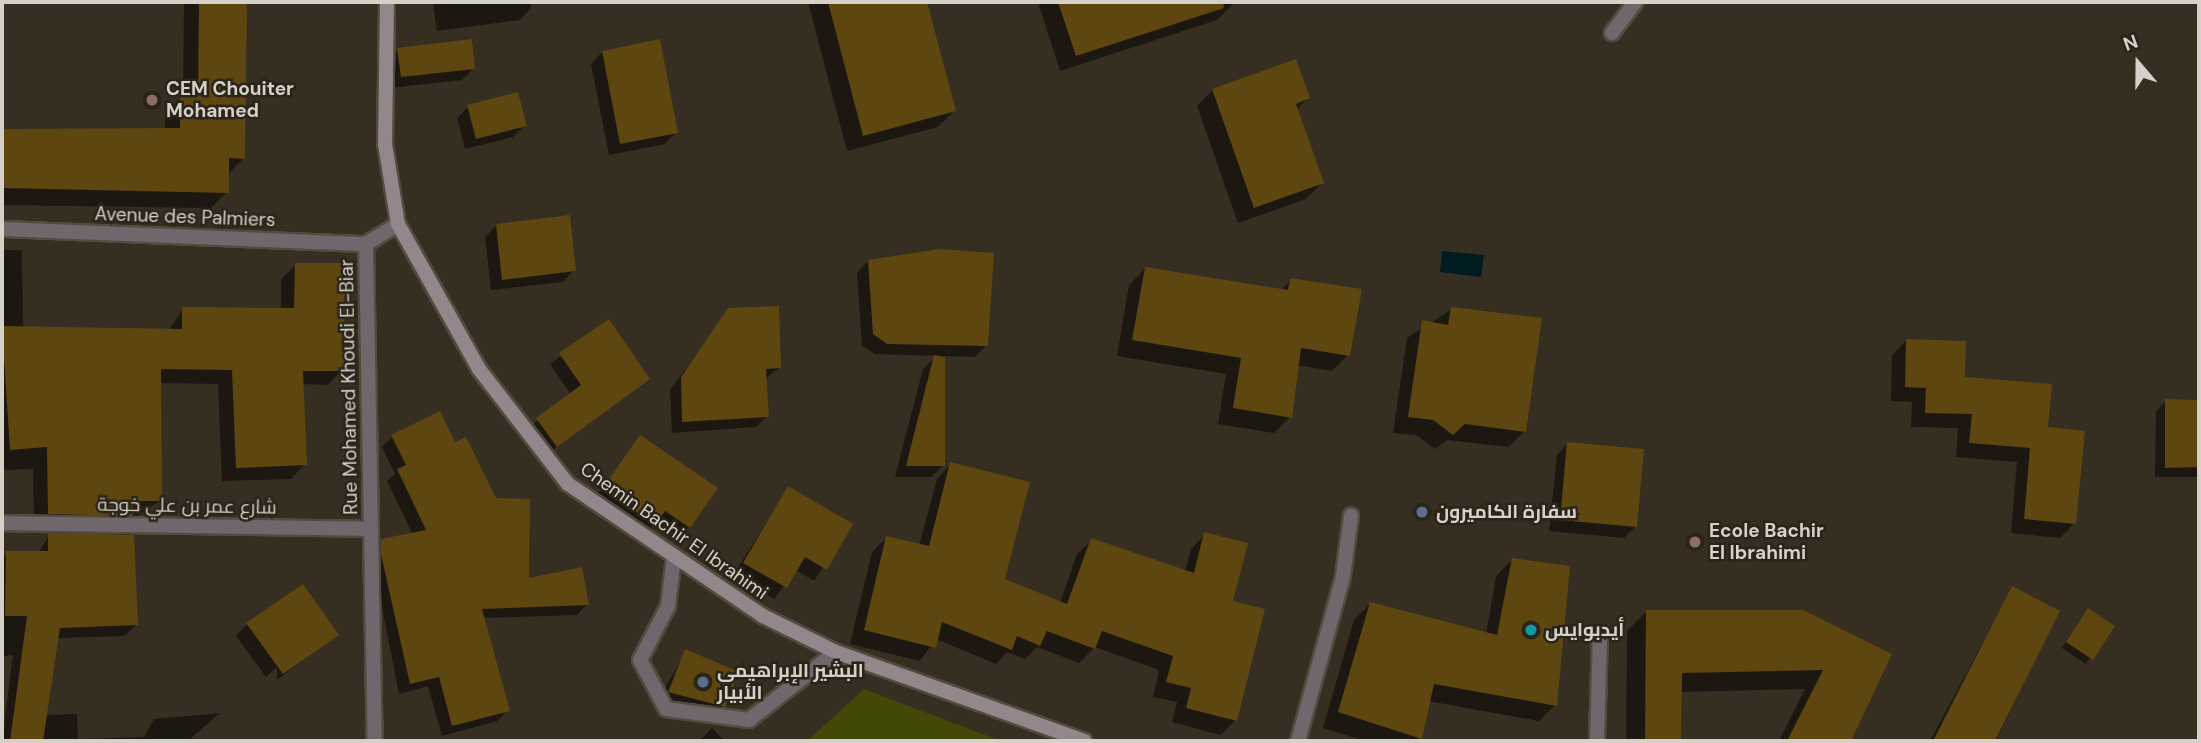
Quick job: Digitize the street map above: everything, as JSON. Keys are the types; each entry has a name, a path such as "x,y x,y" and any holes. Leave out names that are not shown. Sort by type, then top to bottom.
{"main road":[{"name":"Chemin Bachir El Ibrahimi","path":"387,2 385,144 398,223 480,369 568,484 763,616 836,652 1085,741"}],"street":[{"path":"1612,33 1635,2"},
{"path":"366,244 398,223"},
{"name":"Avenue des Palmiers","path":"2,229 366,244"},
{"name":"Rue Mohamed Khoudi El-Biar","path":"366,244 375,741"},
{"path":"1298,741 1343,576 1351,516"},
{"name":"شارع عمر بن علي خوجة","path":"2,523 371,529"},
{"path":"674,556 668,606 640,660 666,709 749,720 836,652"},
{"path":"1597,741 1600,636"}],"shaded area":[{"path":"864,689 1001,741 807,741"}],"water":[{"path":"1442,251 1484,255 1481,277 1440,272"}],"building":[{"path":"199,2 247,2 245,159 229,158 229,193 2,188 2,129 180,128 180,94 198,94"},
{"path":"828,2 927,2 956,111 863,136"},
{"path":"1058,2 1223,2 1224,8 1076,56"},
{"path":"472,39 475,69 401,77 397,48"},
{"path":"660,39 678,133 620,144 602,51"},
{"path":"1296,59 1310,98 1296,104 1324,183 1254,208 1212,89"},
{"path":"518,92 527,126 476,139 467,105"},
{"path":"570,215 576,271 502,280 496,224"},
{"path":"940,249 994,253 988,346 887,344 873,334 868,260"},
{"path":"295,263 345,263 344,371 303,371 307,465 236,468 232,370 161,369 162,501 133,501 133,516 48,514 47,447 10,450 2,326 182,329 182,307 294,308"},
{"path":"1145,267 1288,290 1290,278 1362,289 1350,356 1301,348 1292,418 1233,408 1241,358 1132,340"},
{"path":"779,306 781,368 766,369 769,417 682,422 681,377 728,308"},
{"path":"1451,307 1542,318 1526,432 1465,424 1453,435 1433,420 1408,417 1422,320 1448,325"},
{"path":"609,319 650,379 557,447 536,418 581,385 559,353"},
{"path":"1906,339 1966,341 1965,377 2052,384 2048,427 2085,431 2076,524 2024,519 2030,448 1969,443 1972,414 1925,413 1926,388 1905,387"},
{"path":"934,355 945,357 945,466 906,466"},
{"path":"2165,399 2199,400 2199,467 2165,468"},
{"path":"440,411 455,442 466,437 496,498 530,499 529,578 582,567 589,605 482,609 510,711 452,726 439,677 410,684 381,554 381,539 426,530 397,469 406,465 391,435"},
{"path":"640,435 718,488 690,528 665,511 655,525 602,489"},
{"path":"1567,442 1644,449 1637,527 1560,520"},
{"path":"950,462 1030,482 1005,579 1067,604 1091,538 1194,573 1204,532 1248,543 1233,601 1265,609 1237,721 1186,708 1191,688 1166,682 1173,656 1102,631 1095,649 1047,631 1040,646 1017,636 1012,650 942,622 936,648 864,630 886,536 929,546"},
{"path":"788,486 853,524 827,570 805,557 787,588 743,563"},
{"path":"48,533 134,535 138,625 60,628 43,741 10,741 27,616 5,616 6,551 48,551"},
{"path":"1512,558 1570,566 1557,706 1434,684 1422,739 1338,712 1370,602 1497,635"},
{"path":"303,584 339,635 283,674 246,623"},
{"path":"2012,586 2060,611 1995,741 1933,741"},
{"path":"2088,608 2115,626 2093,660 2066,642"},
{"path":"1646,610 1803,610 1892,654 1851,741 1787,741 1823,670 1682,673 1681,741 1645,741"},
{"name":"البشير الإبراهيمي الأبيار","path":"685,649 739,672 725,707 668,692"}],"place":[{"name":"CEM Chouiter Mohamed","path":"152,100"},
{"name":"سفارة الكاميرون","path":"1422,512"},
{"name":"Ecole Bachir El Ibrahimi","path":"1695,542"},
{"name":"أيدبوايس","path":"1531,630"},
{"name":"البشير الإبراهيمي الأبيار","path":"703,682"}]}
